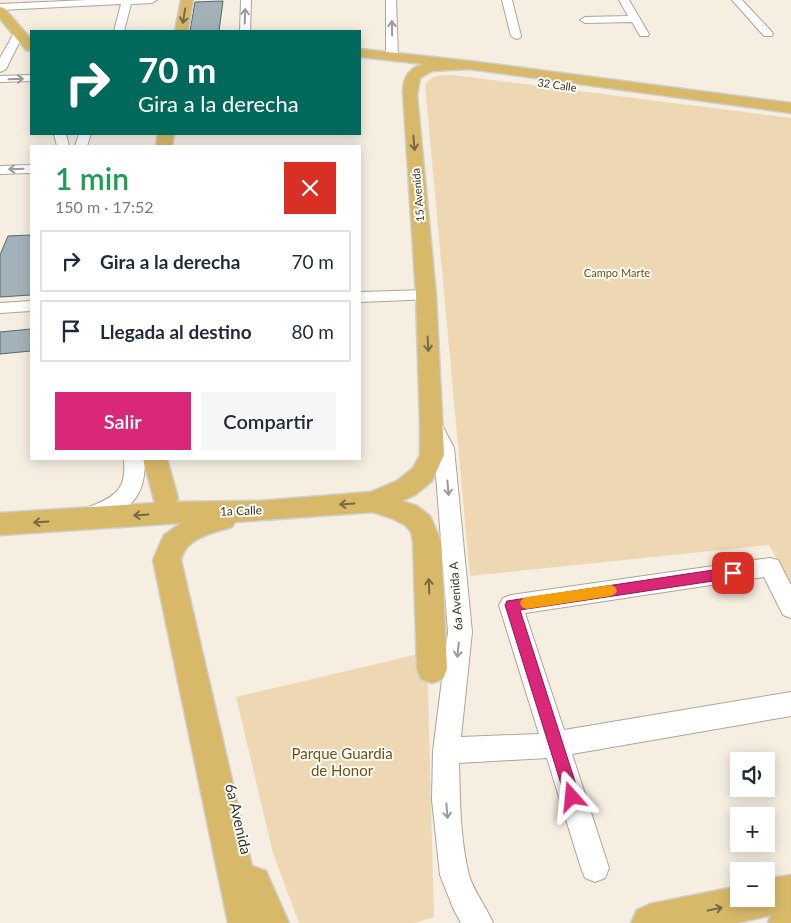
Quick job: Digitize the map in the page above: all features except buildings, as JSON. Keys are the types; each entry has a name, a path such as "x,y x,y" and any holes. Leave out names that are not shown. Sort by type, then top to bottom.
{"main road":[{"path":"182,30 186,0"},
{"path":"0,11 30,46"},
{"name":"32 Calle","path":"361,53 469,65 791,108"},
{"path":"361,58 391,60 399,58"},
{"name":"15 Avenida","path":"361,58 400,65 405,69 410,95 426,296"},
{"name":"32 Calle","path":"410,95 413,76 420,70 444,65 469,65"},
{"name":"32 Calle","path":"410,95 416,84 424,77 440,72 460,71 791,116"},
{"name":"6a Avenida A","path":"426,296 432,424"},
{"name":"1a Calle","path":"0,524 181,512 260,511 373,502 406,488 423,474 432,455 432,424"},
{"path":"155,460 165,498"},
{"path":"373,502 417,518 425,529 432,669"},
{"path":"247,923 167,560 170,549 186,532 220,519 260,511"},
{"name":"6a Avenida","path":"182,570 262,923"},
{"path":"253,884 270,923"},
{"path":"775,896 791,893"},
{"path":"650,923 730,906"},
{"path":"787,923 791,922"}],"street":[{"path":"119,30 127,0"},
{"path":"0,7 152,0"},
{"path":"245,30 246,0"},
{"path":"391,0 399,58"},
{"path":"507,0 516,36"},
{"path":"624,0 644,34"},
{"path":"737,0 768,34"},
{"path":"585,20 636,19"},
{"path":"0,69 19,33"},
{"path":"0,79 30,78"},
{"path":"0,170 30,168"},
{"path":"361,297 426,296"},
{"path":"0,308 30,306"},
{"name":"6a Avenida A","path":"432,424 444,448 460,632 446,751 446,800 455,875 463,898 478,923"},
{"path":"82,519 105,510 130,492 135,479 134,460"},
{"path":"595,868 512,605 770,567 791,608"},
{"path":"446,751 538,747 791,704"}],"green space":[{"name":"Campo Marte","path":"452,75 791,118 791,585 769,545 470,576 425,85 433,77"},
{"name":"Parque Guardia de Honor","path":"427,652 434,917 414,923 299,923 273,853 236,697"}],"slow traffic":[{"path":"527,603 611,591"}],"route":[{"path":"572,797 512,605 733,573"}]}
